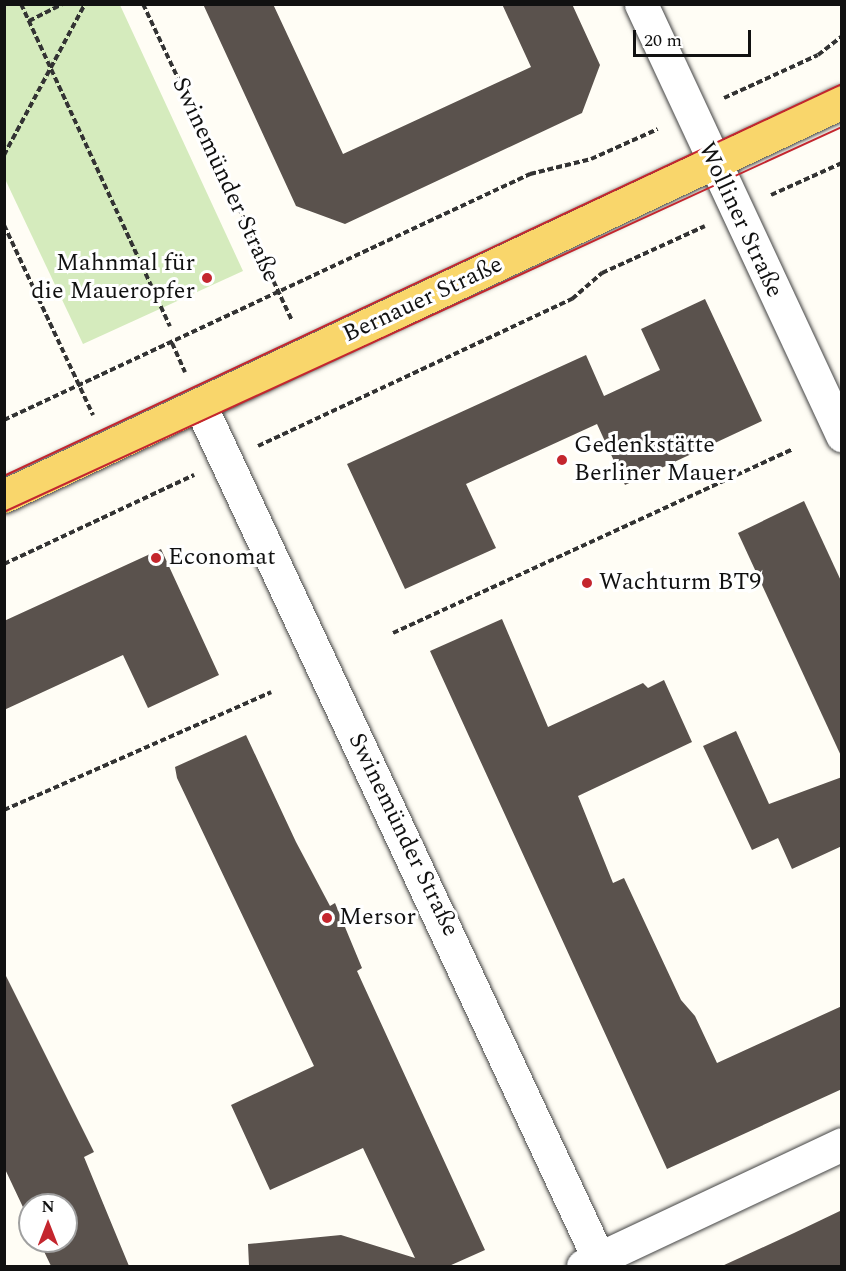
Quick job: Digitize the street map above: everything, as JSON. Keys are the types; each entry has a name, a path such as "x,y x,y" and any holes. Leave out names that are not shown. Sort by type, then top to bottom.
{"main road":[{"name":"Bernauer Straße","path":"4,496 842,102"}],"street":[{"name":"Wolliner Straße","path":"641,4 713,164 842,435"},
{"name":"Swinemünder Straße","path":"200,405 594,1264"},
{"path":"594,1264 842,1144"}],"path":[{"path":"21,4 50,71 170,326"},
{"path":"29,21 62,4"},
{"path":"4,155 85,4"},
{"name":"Swinemünder Straße","path":"143,4 308,354"},
{"path":"776,74 818,55 842,36"},
{"path":"4,420 530,174 616,148"},
{"path":"811,177 842,163"},
{"path":"4,225 109,448"},
{"path":"248,450 572,299 602,273 652,251"},
{"path":"393,633 793,449"},
{"path":"4,564 200,472"},
{"path":"4,810 271,692"}],"green space":[{"path":"5,4 120,5 243,271 83,344 5,179"}],"building":[{"path":"203,4 273,4 343,154 531,67 502,4 572,4 600,65 582,113 345,224 296,206"},
{"path":"705,299 762,421 625,485 597,424 466,484 496,548 405,589 347,464 586,355 604,396 660,370 641,329"},
{"path":"804,501 842,583 842,758 738,533"},
{"path":"161,549 219,675 148,708 123,655 4,710 4,621"},
{"path":"502,619 548,727 643,683 648,688 664,680 692,742 578,796 613,883 624,878 681,1000 695,1016 717,1063 842,1006 842,1089 667,1169 430,651"},
{"path":"736,731 769,804 842,777 842,846 792,869 778,838 752,850 703,746"},
{"path":"246,735 296,842 330,906 335,903 362,968 357,971 485,1250 449,1266 249,1266 248,1244 341,1235 415,1258 363,1148 270,1190 231,1105 314,1066 177,778 175,767"},
{"path":"4,972 94,1152 84,1157 129,1266 51,1266 45,1253 78,1253 78,1193 18,1193 18,1197 4,1167"},
{"path":"842,1210 842,1266 722,1266 794,1233"}],"tram line":[{"path":"4,476 842,84"},
{"path":"4,512 842,127"}],"place":[{"name":"Mahnmal für die Maueropfer","path":"207,278"},
{"name":"Gedenkstätte Berliner Mauer","path":"562,460"},
{"name":"Economat","path":"156,558"},
{"name":"Wachturm BT9","path":"587,583"},
{"name":"Mersor","path":"327,918"}]}
